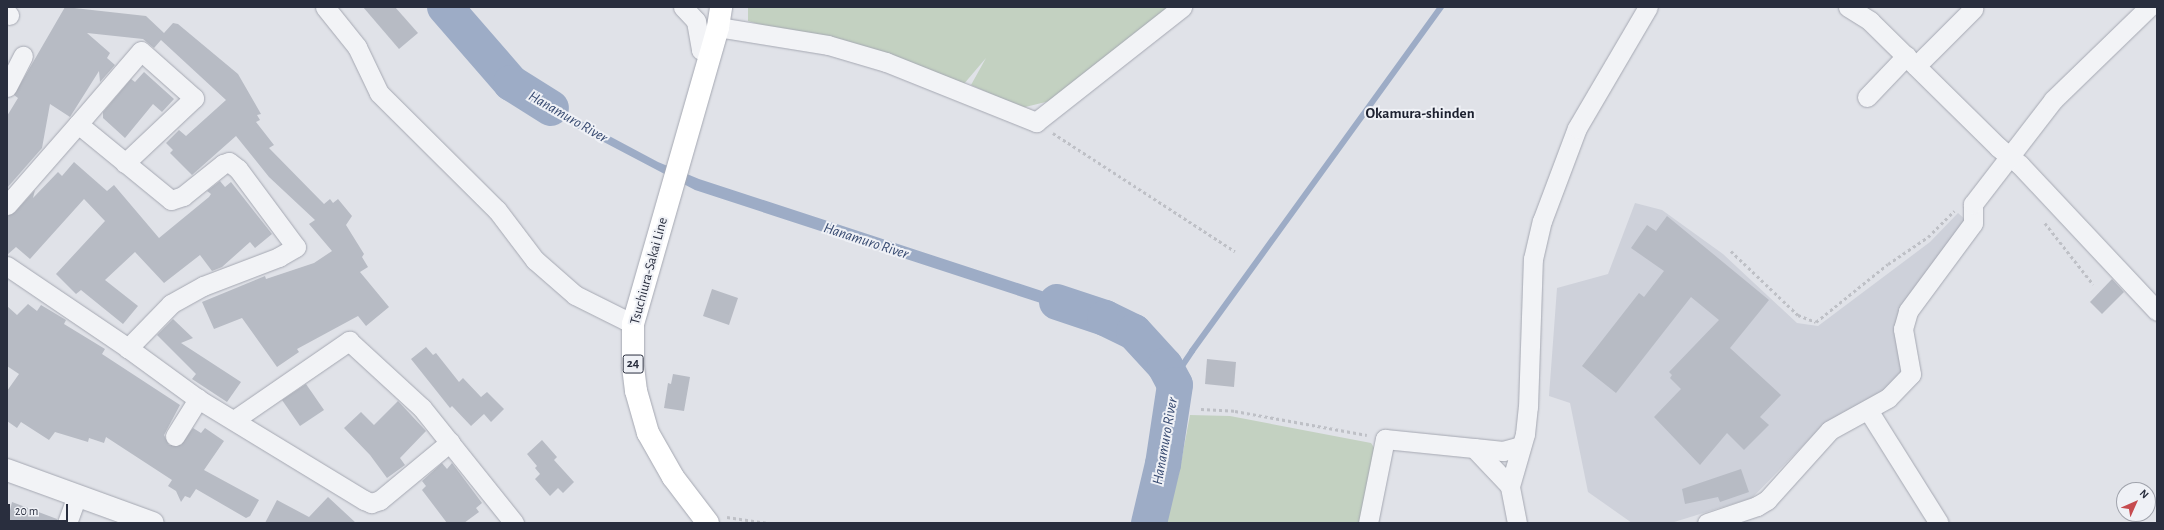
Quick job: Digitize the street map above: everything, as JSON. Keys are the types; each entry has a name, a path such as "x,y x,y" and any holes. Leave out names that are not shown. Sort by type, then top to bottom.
{"main road":[{"name":"Tsuchiura-Sakai Line","path":"704,519 660,457 641,412 633,365 634,324 719,17"}],"street":[{"path":"325,7 357,47 379,93 497,210 535,260 575,295 634,324"},
{"path":"683,7 696,21 700,50 710,52"},
{"path":"719,17 828,45 871,58 1036,122 1182,7"},
{"path":"1517,523 1510,486 1521,446 1528,407 1533,259 1542,221 1577,128 1648,7"},
{"path":"1848,7 1870,21 2010,156 2157,311"},
{"path":"1707,523 1757,506 1767,500 1830,430 1888,398 1910,374 1903,330 1908,310 1973,223 1973,204 2053,100 2149,7"},
{"path":"1867,97 1973,9"},
{"path":"7,206 141,51 194,98 125,163"},
{"path":"7,88 23,56"},
{"path":"78,124 171,200 183,196 229,162 238,169 296,247 279,257 203,286 171,304 128,348"},
{"path":"7,266 128,348 198,399 372,503 380,500 450,442"},
{"path":"234,420 349,341 422,408 514,523"},
{"path":"175,436 198,399"},
{"path":"1868,410 1940,523"},
{"path":"1368,523 1385,439 1503,451 1521,446"},
{"path":"1474,448 1510,486"},
{"path":"7,470 153,523"},
{"path":"67,523 77,496"}],"path":[{"path":"1036,122 1236,252"},
{"path":"1731,252 1798,315 1816,322 1888,264 1928,237 1954,211 1973,204"},
{"path":"2040,216 2093,284"},
{"path":"1201,409 1235,410 1385,439"},
{"path":"704,519 768,523"}],"shaded area":[{"path":"1635,203 1662,210 1723,254 1797,323 1818,326 1930,242 1958,213 1967,221 1898,315 1902,372 1882,393 1825,423 1752,498 1671,523 1632,523 1588,492 1570,403 1549,396 1557,288 1608,274"}],"green space":[{"path":"748,7 1169,7 1054,100 1021,108 971,85 986,58 963,85 748,21"},
{"path":"1190,415 1230,416 1371,443 1375,449 1360,523 1166,523 1179,473"}],"water":[{"path":"513,78 531,92 658,162 699,179 1106,312 1102,323 695,190 539,108 507,88"}],"building":[{"path":"65,7 146,16 164,33 173,23 178,24 238,74 261,114 257,115 260,120 256,122 274,145 269,148 324,204 330,199 333,203 338,199 352,216 346,225 364,254 362,257 368,267 360,272 389,307 366,326 358,316 297,349 299,352 277,367 242,318 214,329 202,302 265,276 266,279 314,263 332,251 309,224 315,220 269,177 236,136 192,175 170,153 173,150 166,143 179,130 186,136 226,100 161,40 154,48 143,39 87,33 110,53 107,58 115,65 100,82 99,71 70,117 50,104 42,148 7,188 7,116 18,98 14,95"},
{"path":"363,7 395,7 418,33 399,49"},
{"path":"144,72 174,99 162,112 153,104 125,138 103,118 103,112 131,79 135,82"},
{"path":"74,162 107,191 114,185 159,238 209,197 211,194 207,191 220,181 225,187 231,182 272,234 255,248 250,242 222,267 212,271 200,255 164,283 135,252 105,280 138,306 123,324 81,290 76,294 56,274 105,221 84,199 30,259 16,247 7,255 7,216 15,212 35,190 33,198 58,172 62,176"},
{"path":"1667,216 1769,300 1730,348 1781,395 1760,417 1769,425 1744,450 1727,433 1700,465 1654,417 1681,389 1670,378 1672,375 1669,372 1719,320 1691,297 1616,393 1582,366 1639,293 1644,297 1664,271 1631,248 1647,225 1656,231"},
{"path":"2112,279 2124,292 2102,314 2090,302"},
{"path":"712,289 738,298 729,325 703,316"},
{"path":"28,304 37,311 41,305 66,320 64,324 105,349 102,354 180,405 164,435 169,445 181,445 193,428 201,433 205,428 224,441 204,470 259,500 250,516 246,518 196,489 190,498 185,496 181,502 176,491 168,486 172,480 106,437 104,443 89,438 88,442 55,432 49,440 21,422 17,428 7,421 7,391 19,374 7,366 7,306 17,315"},
{"path":"173,319 193,338 181,343 241,382 227,402 192,379 196,374 157,335"},
{"path":"426,347 433,355 436,353 459,382 463,378 481,397 487,392 504,409 491,422 484,414 471,426 452,406 450,408 411,359"},
{"path":"1207,359 1236,362 1234,387 1205,384"},
{"path":"673,374 690,377 684,411 664,408 668,383 671,384"},
{"path":"306,384 324,410 300,426 282,400"},
{"path":"398,401 426,431 400,458 405,465 387,478 370,455 344,428 361,412 374,425"},
{"path":"542,440 557,457 554,460 574,482 563,493 558,488 550,496 535,479 540,474 535,468 537,466 527,454"},
{"path":"442,463 447,469 452,463 482,503 476,508 479,512 464,523 447,523 422,490 426,486 422,481"},
{"path":"1741,469 1749,492 1720,502 1718,497 1685,504 1682,489"},
{"path":"328,497 356,523 265,523 277,500 309,517"},
{"path":"12,502 57,519 56,523 7,523"}],"waterway":[{"name":"Hanamuro River","path":"445,7 511,83 551,108"},
{"path":"1175,385 1182,366 1192,351 1441,7"},
{"name":"Hanamuro River","path":"1057,302 1105,318 1134,332 1165,366 1175,385 1163,464 1149,523"}],"district":[{"name":"Okamura-shinden","path":"1420,114"}]}
